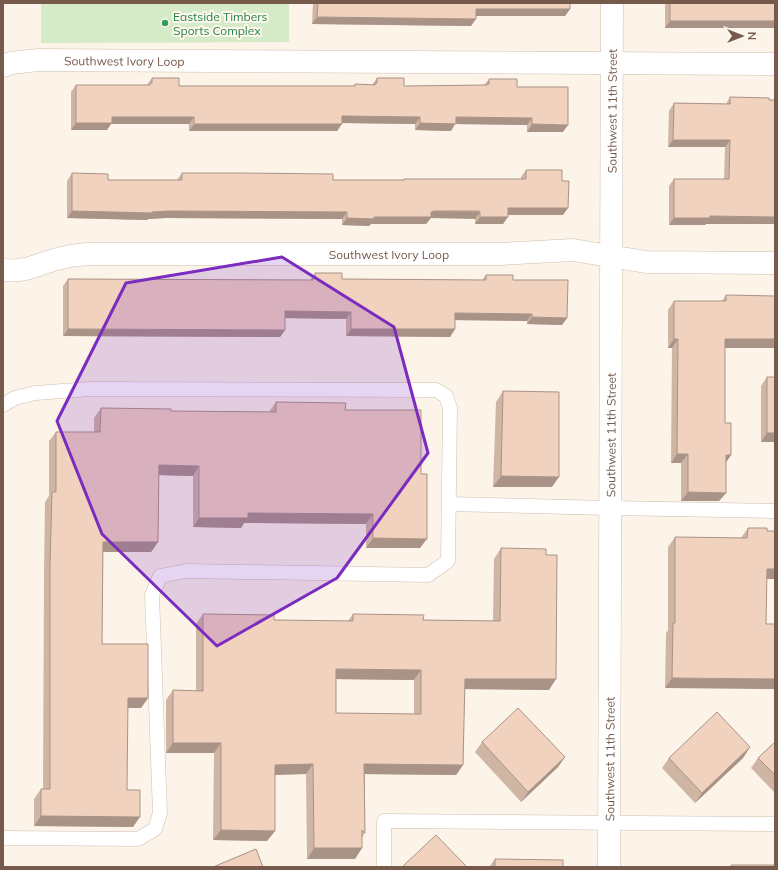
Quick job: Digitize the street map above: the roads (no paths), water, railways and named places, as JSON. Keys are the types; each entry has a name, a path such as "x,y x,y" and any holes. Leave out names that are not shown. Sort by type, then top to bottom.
{"street":[{"name":"Southwest 11th Street","path":"609,867 612,3"},
{"name":"Southwest Ivory Loop","path":"3,66 11,63 38,60 775,64"},
{"name":"Southwest Ivory Loop","path":"3,270 13,271 30,269 65,257 88,254 500,254 573,250 646,262 775,263"}],"lane":[{"path":"3,405 15,398 35,393 91,389 436,390 446,396 450,408 448,561 428,575 186,571 160,576 152,595 160,813 155,830 138,839 3,838"},
{"path":"449,504 775,511"},
{"path":"384,867 384,821 775,824"}],"place":[{"name":"Eastside Timbers Sports Complex","path":"165,23"}]}
